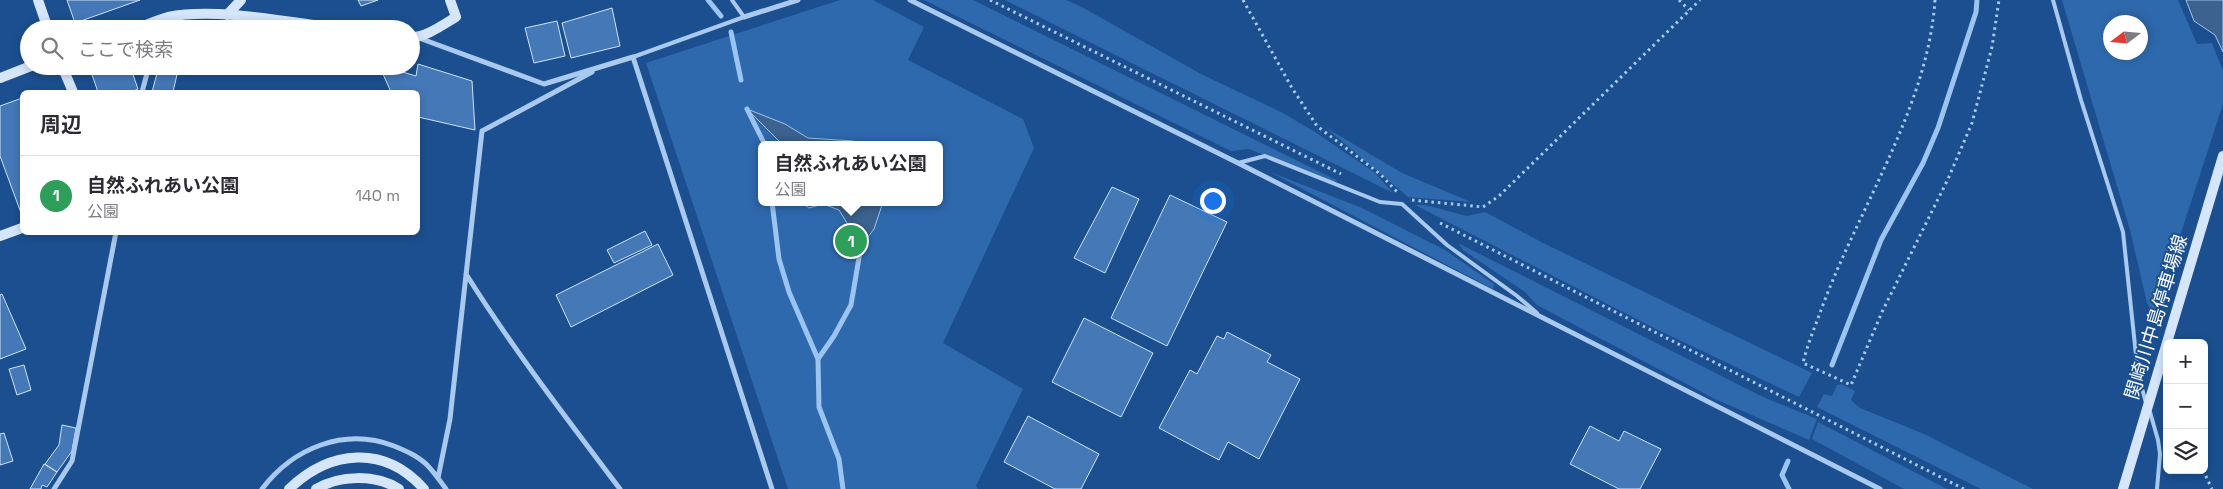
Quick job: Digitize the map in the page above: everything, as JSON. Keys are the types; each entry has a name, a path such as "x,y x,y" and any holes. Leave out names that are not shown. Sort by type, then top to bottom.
{"main road":[{"path":"38,0 45,20"},
{"path":"227,15 241,0"},
{"path":"420,34 456,17 450,0"},
{"path":"176,20 197,15 227,15 268,20"},
{"path":"0,78 20,70"},
{"path":"65,75 71,90"},
{"name":"関崎川中島停車場線","path":"2122,489 2223,156"},
{"path":"0,236 20,229"},
{"path":"289,489 303,475 325,464 347,457 374,459 394,466 416,480 424,489"},
{"path":"316,489 325,484 347,479 368,478 390,484 398,489"}],"street":[{"path":"744,17 798,0"},
{"path":"910,0 1238,163 1880,489"},
{"path":"420,39 544,84 633,57 771,488"},
{"path":"438,478 450,419 482,132 602,66"},
{"path":"143,90 147,75"},
{"path":"54,489 72,460 115,235"},
{"path":"466,273 491,315 620,489"},
{"path":"262,489 286,464 304,452 326,442 345,438 365,438 410,452 427,464 446,489"}],"lane":[{"path":"633,57 744,17 732,0"},
{"path":"2053,0 2081,100 2123,232 2139,381 2158,440 2160,454 2157,489"},
{"path":"1238,163 1265,156 1380,202 1402,204 1447,245 1517,296 1540,316"}],"path":[{"path":"990,0 1350,178"},
{"path":"1243,0 1292,88 1317,126 1380,174 1401,196 1402,204 1412,200 1483,207 1499,196 1700,0"},
{"path":"1679,0 1689,10"},
{"path":"1935,0 1934,18 1922,71 1904,123 1833,276 1803,363 1851,386 1882,312 1918,236 1948,179 1972,123 1984,82 1999,0"},
{"path":"1437,222 1964,489"},
{"path":"2206,474 2212,489"}],"shaded area":[{"path":"840,0 873,0 924,27 908,60 1023,119 1034,148 943,343 1023,389 976,486 978,489 788,489 646,63"},
{"path":"924,0 973,0 1338,181 1332,182 1249,149 1231,151"},
{"path":"1005,0 1066,0 1080,6 1201,74 1283,113 1315,132 1375,173 1393,193"},
{"path":"2062,0 2178,0 2197,44 2212,43 2223,71 2223,104 2154,316 2147,303 2130,230"},
{"path":"2186,0 2223,0 2223,52 2215,35 2194,21"},
{"path":"747,109 785,124 808,138 853,141 779,141"},
{"path":"1325,127 1402,173 1471,202 1408,197"},
{"path":"1270,172 1362,208 1445,250 1494,284 1493,289"},
{"path":"1415,205 1425,205 1467,216 1485,212 1543,243 1812,373 1799,397 1654,328"},
{"path":"828,206 882,206 874,229 861,246 839,210"},
{"path":"1458,243 1763,397 1817,419 1809,440 1715,399 1537,305 1525,292 1463,250"},
{"path":"1841,384 1855,391 1851,400 1860,408 1924,434 2033,489 1981,489 1817,407 1824,394 1832,396 1837,385"},
{"path":"1818,422 1947,489 1904,489 1812,439"}],"building":[{"path":"67,0 140,0 83,20 74,20"},
{"path":"358,0 378,0 361,6"},
{"path":"612,8 620,46 571,58 562,23"},
{"path":"557,21 565,56 534,63 525,28"},
{"path":"420,65 472,81 475,130 420,117 420,90 390,90 383,75 420,75"},
{"path":"92,75 133,75 138,89 136,90 97,90"},
{"path":"157,75 177,75 173,90 153,90"},
{"path":"20,99 20,210 0,156 0,106"},
{"path":"1112,187 1139,199 1105,273 1074,258"},
{"path":"1170,195 1227,222 1167,346 1111,318"},
{"path":"645,231 652,245 614,263 607,250"},
{"path":"658,244 673,275 571,327 556,295"},
{"path":"2,294 26,349 0,359 0,295"},
{"path":"1084,318 1153,353 1121,417 1052,382"},
{"path":"1227,332 1271,355 1267,362 1300,379 1259,459 1228,442 1219,460 1159,428 1190,370 1197,374 1217,336 1224,339"},
{"path":"24,365 31,390 17,395 9,369"},
{"path":"1028,416 1099,454 1081,489 1055,489 1004,462"},
{"path":"62,425 76,428 72,451 57,472 45,464 59,445"},
{"path":"1590,426 1619,441 1624,431 1661,449 1640,489 1619,489 1570,464"},
{"path":"4,433 13,461 0,465 0,434"},
{"path":"44,464 57,472 47,487 42,485 41,489 30,489"}],"waterway":[{"path":"708,0 721,16"},
{"path":"1832,365 1881,240 1923,163 1938,128 1976,12 1977,0"},
{"path":"731,32 741,80"},
{"path":"747,109 763,141"},
{"path":"772,206 779,259 789,292 818,359 819,407 839,459 843,489"},
{"path":"818,359 834,336 851,305 862,240"},
{"path":"1788,461 1782,475 1789,489"}],"place":[{"name":"自然ふれあい公園","path":"851,241"}]}
